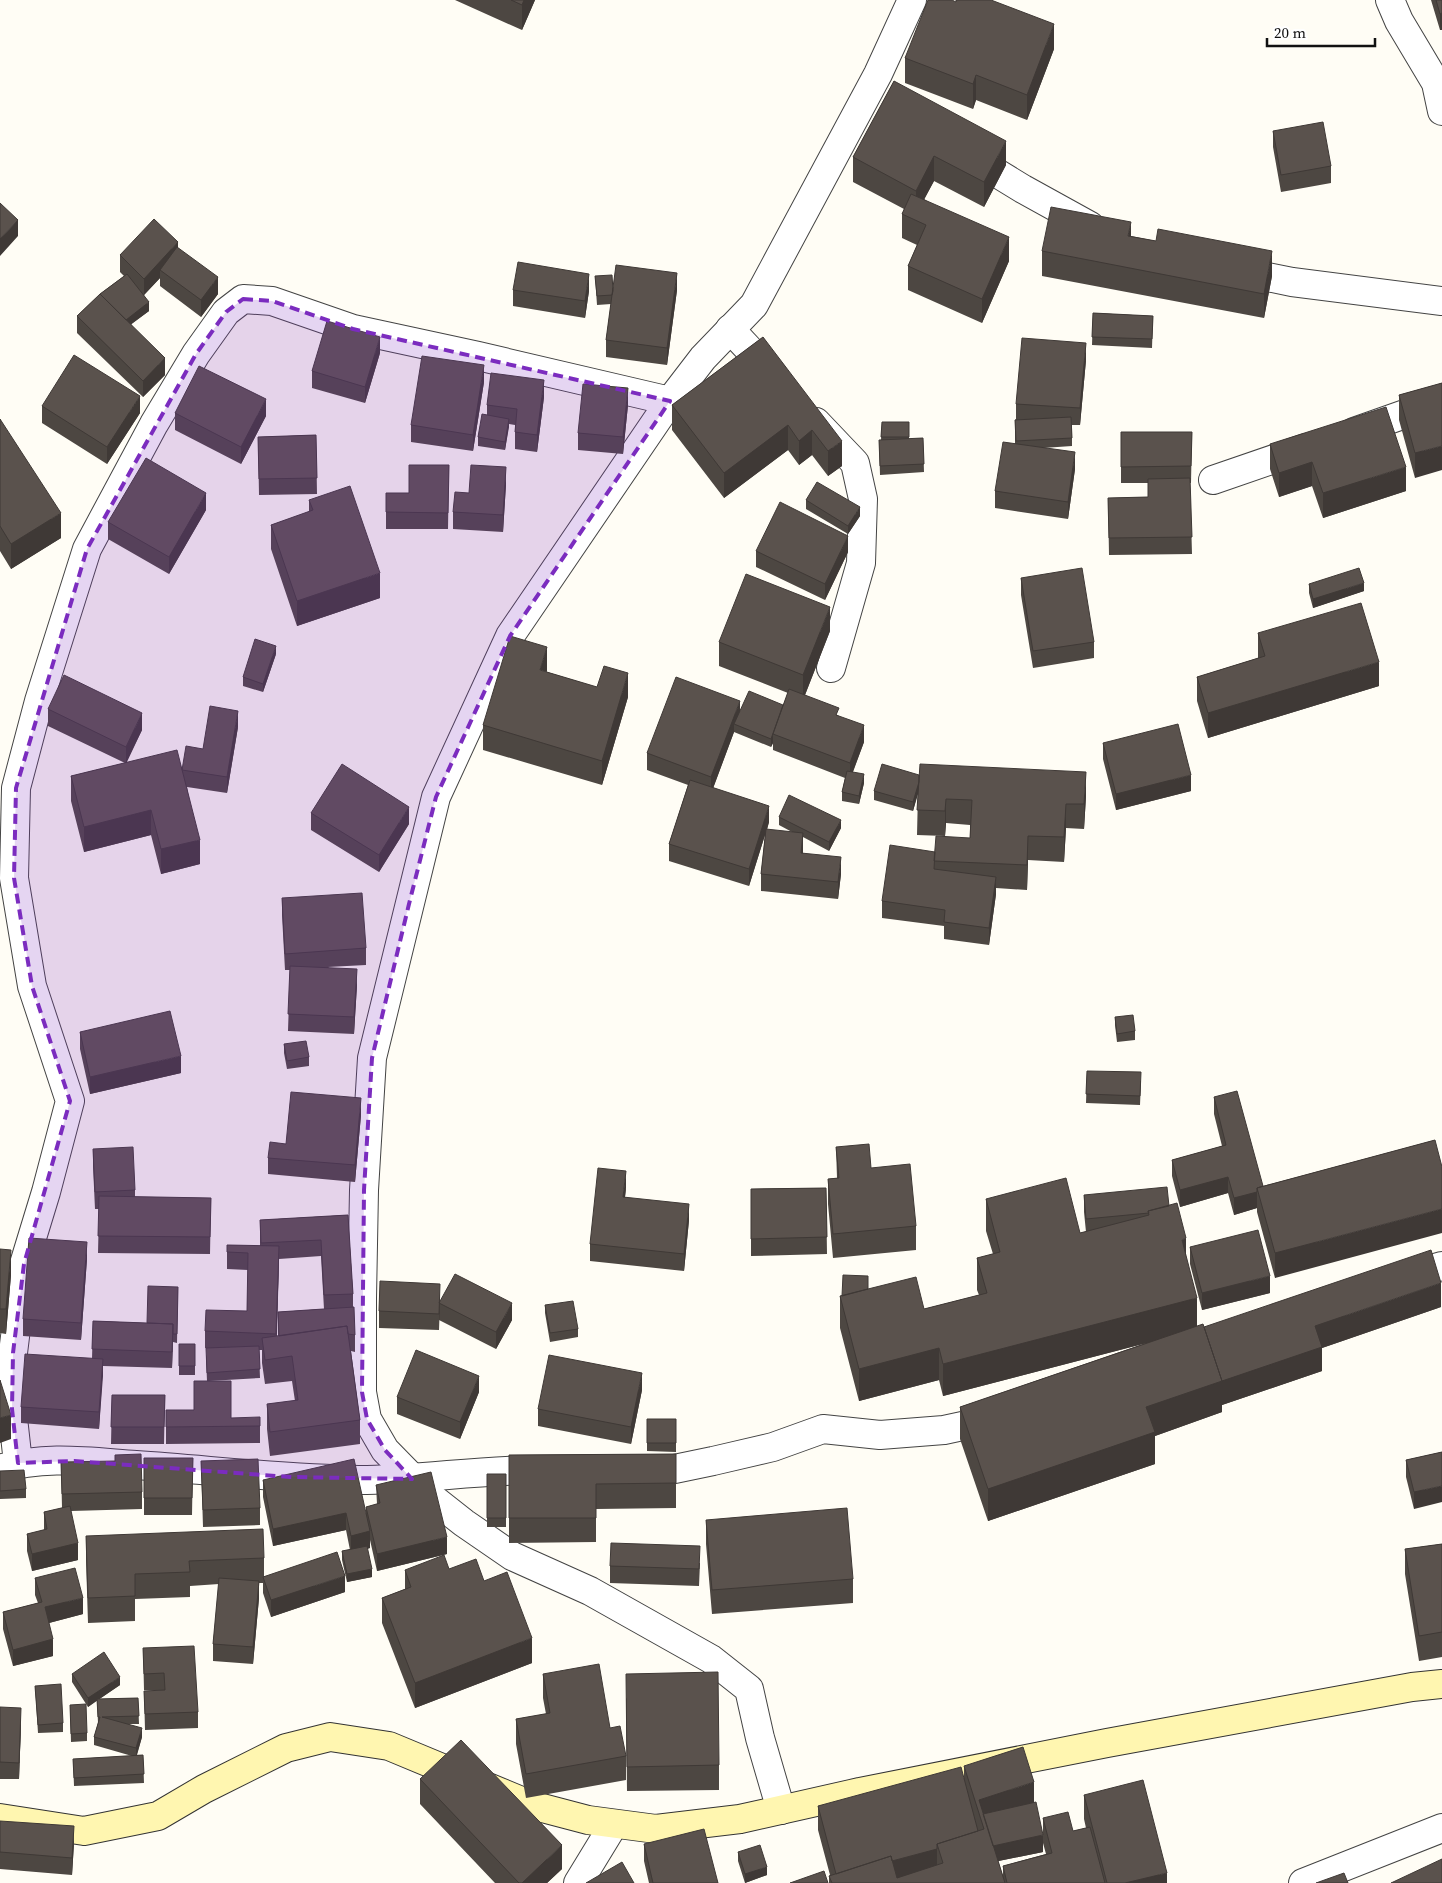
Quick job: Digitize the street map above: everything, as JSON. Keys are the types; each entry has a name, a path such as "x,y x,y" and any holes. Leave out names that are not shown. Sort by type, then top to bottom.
{"main road":[{"path":"0,1818 84,1831 158,1816 204,1789 286,1748 330,1737 389,1746 531,1805 588,1820 656,1830 740,1820 860,1792 1107,1743 1412,1687 1442,1684"}],"street":[{"path":"781,1810 760,1738 749,1689 711,1659 590,1591 512,1556 464,1524 431,1497 385,1450 367,1419 362,1392 364,1190 372,1058 436,797 510,636 670,401 703,358 754,305 868,92 912,0"},
{"path":"1390,0 1399,20 1436,83 1442,111"},
{"path":"868,92 893,108"},
{"path":"950,143 1023,189 1109,237"},
{"path":"1209,266 1292,282 1442,301"},
{"path":"569,1471 533,1470 412,1479 359,1480 290,1477 74,1461 9,1466 13,1353 24,1264 46,1192 70,1101 32,986 14,878 16,788 39,701 87,548 154,424 196,354 226,312 243,299 272,301 353,329 670,401"},
{"path":"730,329 854,463 863,499 861,563 831,668"},
{"path":"1213,480 1442,401"},
{"path":"1380,1284 1442,1266"},
{"path":"615,1472 660,1472 773,1447 823,1429 880,1435 944,1430 1018,1414"},
{"path":"578,1883 614,1824"},
{"path":"1303,1883 1441,1830"}],"highlighted area":[{"path":"243,299 272,301 353,329 670,401 510,636 436,797 372,1058 364,1190 362,1392 367,1419 385,1450 412,1479 290,1477 74,1461 18,1463 12,1409 13,1353 24,1264 70,1101 32,986 14,878 16,788 87,549 196,354 226,312"}],"building":[{"path":"511,0 524,0 522,5"},
{"path":"928,0 952,0 956,2 956,0 991,0 1054,24 1027,95 976,75 973,84 905,58"},
{"path":"1436,0 1442,0 1442,13 1440,14"},
{"path":"894,81 1006,141 984,182 934,156 916,191 853,157"},
{"path":"1323,122 1331,166 1281,175 1273,131"},
{"path":"911,194 1009,237 982,299 908,266 926,225 902,214"},
{"path":"0,203 18,220 0,239"},
{"path":"1051,207 1131,222 1128,236 1156,241 1158,229 1272,251 1264,294 1042,251"},
{"path":"154,219 178,242 144,279 120,255"},
{"path":"177,247 218,277 201,300 160,270"},
{"path":"518,262 589,274 585,301 513,290"},
{"path":"616,265 677,273 667,348 606,340"},
{"path":"127,274 149,302 126,320 100,294"},
{"path":"612,275 612,295 597,296 595,276"},
{"path":"100,294 165,358 143,381 77,316"},
{"path":"1093,313 1153,316 1152,339 1092,337"},
{"path":"327,321 380,337 365,387 312,371"},
{"path":"763,337 842,441 828,451 812,430 799,441 788,425 724,473 672,405"},
{"path":"1022,338 1086,343 1080,408 1016,404"},
{"path":"74,355 140,396 107,447 42,406"},
{"path":"422,356 484,365 473,435 411,425"},
{"path":"199,366 266,399 241,447 175,413"},
{"path":"491,373 544,380 537,435 515,432 517,409 487,405"},
{"path":"1442,383 1442,446 1415,453 1399,395"},
{"path":"583,384 628,388 623,437 578,433"},
{"path":"1386,407 1406,467 1323,493 1312,462 1279,473 1270,444"},
{"path":"482,414 509,419 505,442 478,437"},
{"path":"1071,417 1072,438 1016,441 1015,420"},
{"path":"0,419 61,513 11,544 0,526"},
{"path":"882,422 909,422 909,437 881,437"},
{"path":"1121,432 1192,432 1191,466 1121,467"},
{"path":"316,435 317,478 259,479 258,437"},
{"path":"923,438 924,464 880,466 879,440"},
{"path":"1003,442 1075,452 1068,502 995,491"},
{"path":"146,458 206,493 169,557 108,522"},
{"path":"409,465 449,465 448,513 386,512 386,493 409,493"},
{"path":"471,465 506,467 503,515 453,512 455,492 469,493"},
{"path":"1190,478 1192,537 1109,538 1108,498 1148,497 1148,479"},
{"path":"817,482 860,507 848,526 806,500"},
{"path":"350,486 380,573 297,601 271,525 313,510 309,500"},
{"path":"780,502 848,536 825,584 756,551"},
{"path":"1082,568 1094,642 1033,651 1021,578"},
{"path":"1359,568 1364,583 1313,599 1309,584"},
{"path":"746,574 830,607 803,675 719,642"},
{"path":"1361,603 1379,662 1208,713 1197,677 1265,656 1258,633"},
{"path":"510,636 547,647 540,670 597,687 604,666 628,673 602,761 483,725"},
{"path":"255,639 276,646 263,684 243,677"},
{"path":"64,675 142,713 126,747 48,709"},
{"path":"676,677 740,701 711,777 647,753"},
{"path":"789,689 839,708 836,715 864,725 850,763 773,734"},
{"path":"749,691 783,705 771,739 734,724"},
{"path":"210,706 238,711 227,777 182,770 186,746 203,749"},
{"path":"1178,724 1191,775 1116,794 1103,743"},
{"path":"177,750 200,840 161,849 151,810 84,827 71,776"},
{"path":"342,764 409,807 379,855 311,813"},
{"path":"882,764 919,775 919,782 913,802 874,791"},
{"path":"920,764 1086,772 1084,804 1066,804 1064,837 1028,836 1027,865 934,861 936,836 970,838 972,800 946,799 945,811 917,810"},
{"path":"847,771 864,774 859,796 842,792"},
{"path":"690,780 769,806 749,869 669,844"},
{"path":"789,795 841,820 829,842 779,817"},
{"path":"766,829 803,833 801,853 841,857 838,882 761,874"},
{"path":"890,845 935,852 934,869 996,877 989,928 944,922 945,910 882,901"},
{"path":"362,893 366,948 285,954 282,898"},
{"path":"290,966 357,969 354,1017 288,1014"},
{"path":"170,1011 181,1056 90,1077 80,1032"},
{"path":"1133,1015 1135,1031 1117,1034 1115,1017"},
{"path":"306,1041 309,1057 287,1061 284,1044"},
{"path":"1087,1071 1141,1072 1140,1096 1086,1094"},
{"path":"1237,1091 1263,1186 1257,1188 1257,1192 1234,1198 1228,1177 1180,1190 1172,1160 1226,1145 1214,1097"},
{"path":"291,1092 361,1098 355,1165 268,1158 270,1142 286,1144"},
{"path":"1435,1140 1442,1167 1442,1209 1275,1253 1257,1188"},
{"path":"869,1144 871,1168 910,1164 916,1226 833,1234 828,1179 839,1178 836,1147"},
{"path":"133,1147 135,1190 95,1192 93,1149"},
{"path":"598,1168 626,1171 623,1197 689,1204 684,1254 590,1244"},
{"path":"1066,1178 1080,1233 1149,1215 1148,1211 1177,1203 1186,1238 1182,1240 1197,1298 943,1364 939,1348 859,1369 840,1296 916,1277 924,1309 987,1293 977,1258 1000,1252 986,1199"},
{"path":"1167,1187 1169,1206 1148,1211 1149,1213 1086,1219 1084,1195"},
{"path":"826,1188 827,1237 751,1239 751,1189"},
{"path":"99,1196 211,1198 210,1237 98,1236"},
{"path":"348,1215 353,1294 324,1295 321,1240 261,1243 260,1220"},
{"path":"1258,1230 1270,1276 1202,1293 1190,1247"},
{"path":"29,1238 87,1242 81,1323 23,1319"},
{"path":"227,1245 279,1246 276,1334 205,1331 206,1310 247,1311 248,1253 227,1252"},
{"path":"0,1249 11,1250 6,1309 0,1309"},
{"path":"1431,1250 1441,1283 1315,1326 1322,1347 1222,1381 1204,1327"},
{"path":"455,1274 512,1303 496,1332 439,1303"},
{"path":"843,1275 868,1276 868,1289 842,1296"},
{"path":"380,1281 440,1284 439,1314 379,1311"},
{"path":"148,1286 178,1287 177,1334 173,1334 173,1324 147,1323"},
{"path":"573,1301 578,1329 550,1333 545,1305"},
{"path":"354,1307 355,1335 348,1334 347,1326 279,1336 278,1312"},
{"path":"93,1321 173,1324 172,1352 92,1349"},
{"path":"1203,1324 1222,1381 1146,1407 1155,1432 988,1489 960,1407"},
{"path":"347,1326 360,1420 270,1432 267,1404 298,1400 292,1356 265,1360 262,1338"},
{"path":"179,1344 195,1344 195,1366 179,1366"},
{"path":"259,1346 260,1369 207,1373 206,1348"},
{"path":"416,1350 479,1376 460,1422 397,1397"},
{"path":"25,1354 103,1359 99,1412 21,1407"},
{"path":"549,1355 642,1373 631,1427 538,1409"},
{"path":"0,1380 11,1415 0,1418"},
{"path":"194,1381 231,1381 231,1418 260,1417 260,1426 166,1427 166,1410 194,1410"},
{"path":"112,1395 165,1395 164,1427 111,1427"},
{"path":"647,1419 676,1419 676,1443 647,1443"},
{"path":"1442,1452 1442,1486 1414,1492 1406,1460"},
{"path":"141,1454 142,1492 62,1494 61,1462 115,1461 115,1455"},
{"path":"676,1454 676,1483 596,1484 596,1518 509,1518 509,1455"},
{"path":"144,1458 193,1458 192,1498 144,1498"},
{"path":"258,1459 260,1508 203,1510 201,1461"},
{"path":"354,1459 370,1531 351,1536 346,1513 273,1529 263,1480"},
{"path":"24,1470 26,1489 0,1491 0,1471"},
{"path":"431,1472 447,1537 377,1554 366,1507 380,1503 376,1485"},
{"path":"487,1474 506,1474 506,1518 487,1518"},
{"path":"70,1506 78,1543 32,1554 27,1534 47,1529 44,1512"},
{"path":"847,1508 853,1579 712,1590 706,1520"},
{"path":"263,1529 264,1558 189,1561 190,1572 135,1574 135,1596 88,1598 86,1536"},
{"path":"611,1543 700,1546 699,1569 610,1566"},
{"path":"1442,1544 1442,1632 1419,1636 1405,1549"},
{"path":"367,1546 372,1569 347,1574 342,1551"},
{"path":"337,1552 345,1576 271,1600 263,1577"},
{"path":"444,1555 449,1569 476,1559 484,1581 507,1572 532,1638 415,1683 382,1598 411,1587 405,1570"},
{"path":"75,1568 83,1598 45,1607 53,1639 13,1650 3,1612 42,1602 35,1578"},
{"path":"219,1578 259,1581 253,1647 213,1644"},
{"path":"194,1646 198,1712 145,1714 144,1691 165,1690 164,1673 144,1674 143,1648"},
{"path":"104,1652 120,1677 88,1698 72,1674"},
{"path":"599,1664 610,1728 620,1726 626,1756 526,1774 516,1719 550,1713 543,1674"},
{"path":"718,1672 719,1765 627,1767 626,1674"},
{"path":"61,1684 63,1723 38,1725 35,1686"},
{"path":"138,1698 139,1716 102,1717 142,1728 136,1748 94,1737 100,1717 98,1717 97,1699"},
{"path":"86,1704 87,1733 71,1734 70,1705"},
{"path":"0,1707 21,1708 19,1763 0,1762"},
{"path":"461,1740 562,1845 522,1883 519,1883 420,1779"},
{"path":"1023,1747 1034,1782 979,1800 1005,1883 832,1883 829,1876 891,1856 897,1878 943,1863 937,1844 984,1829 964,1766"},
{"path":"143,1755 144,1774 74,1778 73,1759"},
{"path":"961,1767 978,1831 937,1844 937,1849 892,1861 891,1856 836,1874 818,1806"},
{"path":"1143,1780 1167,1873 1125,1883 1107,1883 1084,1795"},
{"path":"1036,1802 1043,1835 993,1846 983,1814"},
{"path":"1068,1812 1073,1831 1090,1827 1105,1883 1007,1883 1003,1866 1052,1853 1043,1818"},
{"path":"0,1821 74,1826 72,1858 0,1852"},
{"path":"704,1829 718,1883 653,1883 644,1844"},
{"path":"760,1845 767,1867 745,1874 738,1852"},
{"path":"1442,1859 1442,1883 1391,1883"},
{"path":"622,1862 634,1883 586,1883"},
{"path":"824,1871 828,1883 790,1883"},
{"path":"1344,1873 1348,1883 1316,1883"}]}
